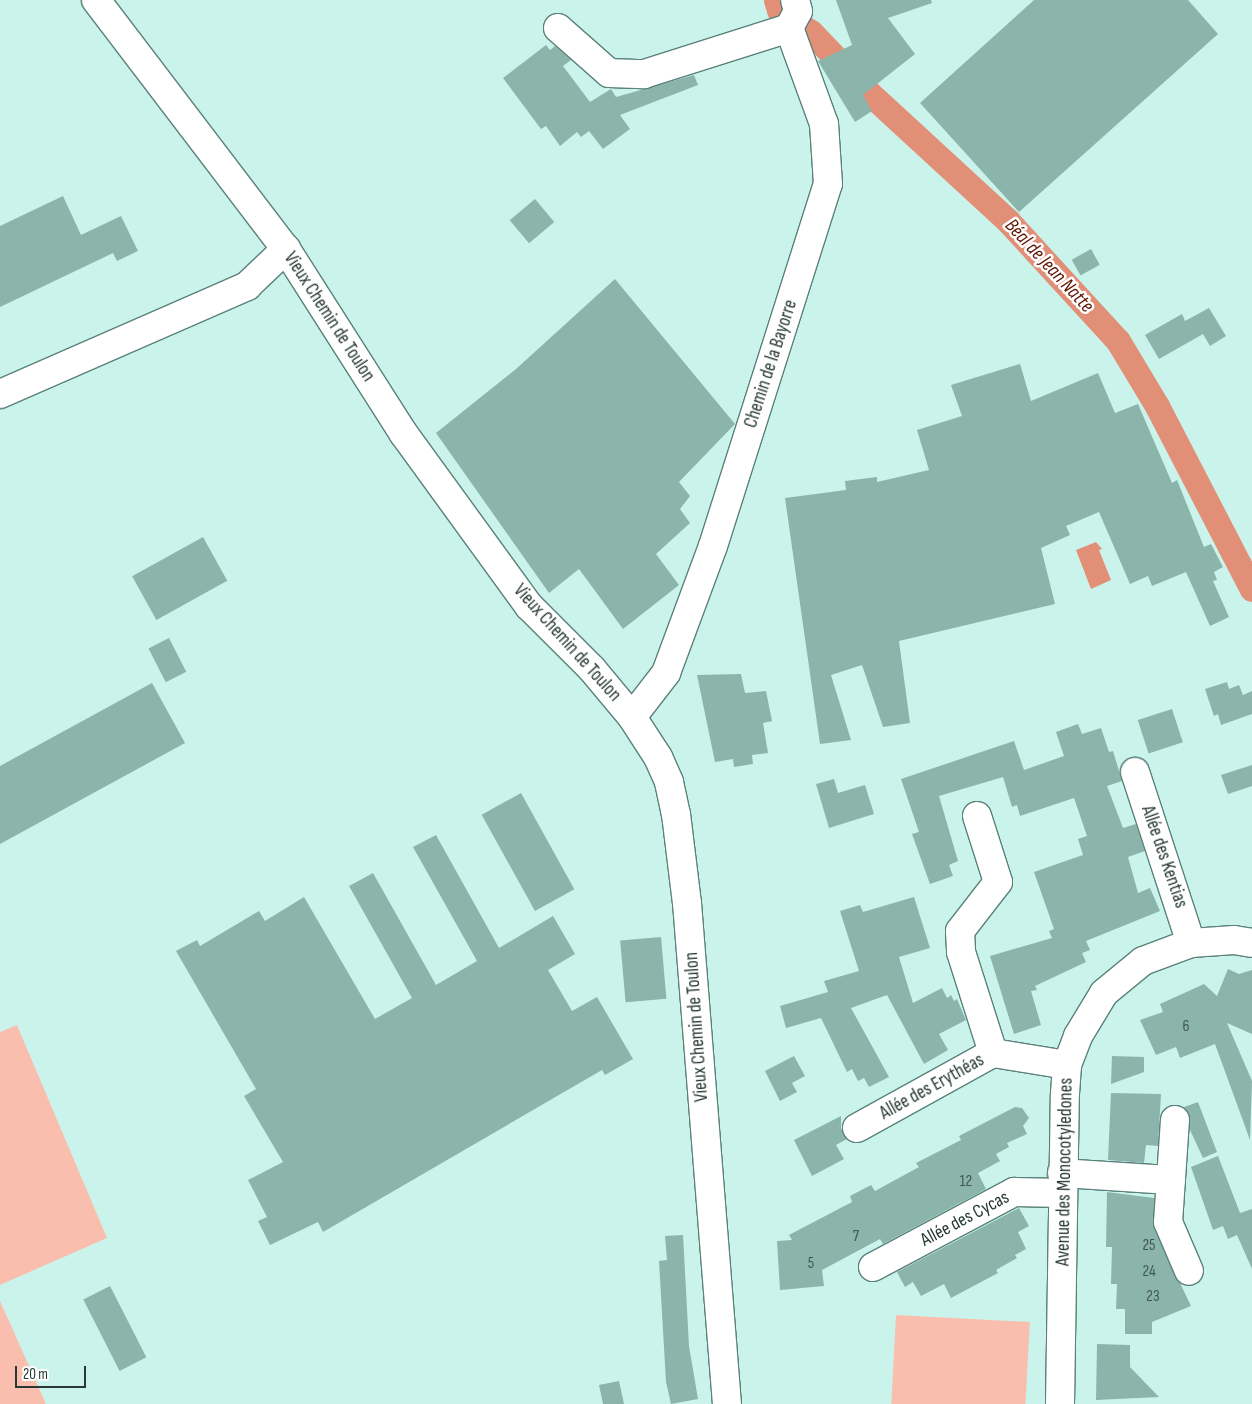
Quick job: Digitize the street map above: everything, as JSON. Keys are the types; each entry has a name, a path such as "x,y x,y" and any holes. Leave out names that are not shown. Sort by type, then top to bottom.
{"street":[{"name":"Vieux Chemin de Toulon","path":"96,0 286,249 404,434 520,592 632,718 658,757 669,782 676,814 688,913 726,1404"},
{"path":"558,28 609,73 644,74 793,16"},
{"name":"Chemin de la Bayorre","path":"632,718 666,673 713,546 828,184 824,124 793,16"},
{"path":"0,394 247,286 286,249"},
{"name":"Allée des Kentias","path":"1135,772 1191,943"},
{"path":"977,816 998,882 960,931 961,952 993,1052"},
{"name":"Avenue des Monocotyledones","path":"1060,1404 1063,1183 1067,1065 1090,1013 1120,977 1143,961 1191,943 1234,940 1252,943"},
{"name":"Allée des Erythéas","path":"857,1128 993,1052 1067,1065"},
{"path":"1175,1120 1168,1222 1190,1271"},
{"name":"Allée des Cycas","path":"873,1267 1014,1192 1063,1183 1171,1180"}],"shaded area":[{"path":"1096,542 1102,549 1099,550 1111,580 1091,589 1076,550"},
{"path":"17,1025 107,1238 0,1285 0,1032"},
{"path":"0,1301 46,1404 0,1404"},
{"path":"896,1315 1030,1322 1026,1404 891,1404"}],"building":[{"path":"836,0 931,0 932,3 888,18 915,54 863,95 872,111 855,122 818,61 852,45"},
{"path":"1034,0 1188,0 1218,34 1019,212 920,103"},
{"path":"546,45 550,50 555,46 571,60 563,66 590,102 611,89 616,97 694,75 698,85 620,115 630,129 603,149 589,131 581,137 577,132 560,146 546,126 541,129 503,78"},
{"path":"63,196 81,235 121,216 138,251 117,261 113,253 0,307 0,226"},
{"path":"535,199 554,222 529,243 510,220"},
{"path":"1091,249 1100,265 1080,275 1072,260"},
{"path":"615,279 735,424 679,482 690,496 680,509 690,523 656,554 679,585 623,629 579,569 549,593 436,433 516,369"},
{"path":"1209,308 1226,336 1210,346 1203,334 1159,359 1145,335 1182,314 1185,321"},
{"path":"1020,364 1031,401 1098,373 1115,413 1138,404 1172,483 1177,480 1204,547 1211,544 1223,567 1214,572 1217,580 1213,581 1229,617 1210,626 1186,572 1152,586 1148,576 1130,584 1099,512 1066,526 1070,535 1041,548 1055,604 899,641 910,723 883,727 862,665 831,675 851,740 820,744 785,498 846,490 845,481 877,477 877,482 929,470 917,430 962,416 951,385"},
{"path":"203,537 227,581 156,620 132,576"},
{"path":"169,638 186,672 166,682 149,648"},
{"path":"741,674 745,693 766,691 772,721 763,723 768,753 752,755 753,764 734,767 733,759 715,762 697,675"},
{"path":"1227,682 1229,689 1239,685 1243,695 1252,691 1252,714 1221,725 1218,714 1214,716 1205,689"},
{"path":"152,683 185,743 0,844 0,766"},
{"path":"1172,709 1183,742 1149,753 1138,720"},
{"path":"1078,724 1082,734 1101,728 1109,752 1113,751 1122,781 1107,786 1123,828 1136,824 1145,851 1128,857 1138,893 1150,888 1160,911 1086,941 1090,950 1082,953 1086,962 1035,986 1037,990 1031,991 1041,1025 1014,1034 990,956 1052,938 1049,931 1054,929 1034,872 1083,855 1078,839 1087,836 1074,798 1020,816 1017,805 1012,807 1003,777 939,796 958,861 949,865 953,876 930,884 912,834 919,832 901,779 1014,741 1024,770 1064,756 1056,732"},
{"path":"1252,765 1252,786 1228,794 1221,775"},
{"path":"834,779 838,793 865,785 874,814 829,828 816,784"},
{"path":"521,793 574,889 535,911 482,815"},
{"path":"436,835 499,948 553,916 575,954 548,970 572,1011 597,997 633,1059 605,1075 602,1070 323,1232 318,1222 270,1245 258,1221 267,1217 248,1180 283,1162 244,1096 256,1089 176,951 197,940 200,946 259,911 265,921 304,897 375,1019 412,998 349,886 373,873 436,985 477,961 413,847"},
{"path":"914,897 930,948 899,957 913,1003 942,988 947,998 951,995 954,1001 957,999 966,1020 939,1034 948,1050 924,1064 887,995 851,1008 889,1077 869,1087 864,1078 858,1081 852,1069 847,1072 821,1018 786,1028 780,1006 828,992 824,981 859,971 840,911 860,905 863,912"},
{"path":"661,937 666,999 626,1002 620,941"},
{"path":"1228,969 1239,974 1252,970 1252,1034 1227,1023 1252,1081 1250,1140 1215,1044 1180,1058 1176,1047 1156,1055 1140,1020 1163,1012 1160,1004 1204,984 1217,996"},
{"path":"794,1056 805,1076 792,1083 797,1092 780,1101 765,1071"},
{"path":"1112,1056 1144,1057 1144,1072 1111,1084"},
{"path":"1111,1093 1161,1094 1158,1146 1146,1145 1144,1163 1108,1160"},
{"path":"1198,1102 1217,1152 1203,1158 1190,1130 1189,1114 1184,1107"},
{"path":"1015,1107 1022,1108 1029,1118 1023,1126 1027,1134 1007,1143 1009,1147 996,1154 1000,1161 978,1173 986,1189 883,1244 880,1239 822,1270 824,1286 780,1290 777,1241 792,1240 789,1235 852,1202 850,1196 871,1185 875,1191 919,1167 916,1163 961,1140 959,1136"},
{"path":"841,1116 841,1128 847,1139 836,1145 844,1159 812,1176 794,1140"},
{"path":"1218,1156 1240,1213 1252,1209 1252,1269 1237,1235 1228,1239 1223,1226 1213,1230 1191,1167"},
{"path":"1107,1192 1154,1198 1154,1228 1191,1306 1152,1322 1152,1334 1125,1334 1125,1309 1116,1309 1117,1284 1111,1284 1112,1247 1106,1247"},
{"path":"1019,1208 1029,1226 1018,1232 1026,1249 1015,1255 1017,1258 996,1270 998,1273 951,1298 944,1284 921,1296 913,1282 905,1287 897,1272"},
{"path":"683,1235 689,1346 698,1399 671,1404 666,1382 659,1261 667,1260 665,1236"},
{"path":"110,1286 146,1357 120,1371 83,1300"},
{"path":"1097,1344 1130,1345 1130,1367 1159,1397 1096,1400"},
{"path":"619,1381 624,1404 603,1404 599,1385"}],"waterway":[{"name":"Béal de Jean Natte","path":"776,0 779,10 811,32 869,93 1008,221 1118,341 1157,406 1252,589"}]}
